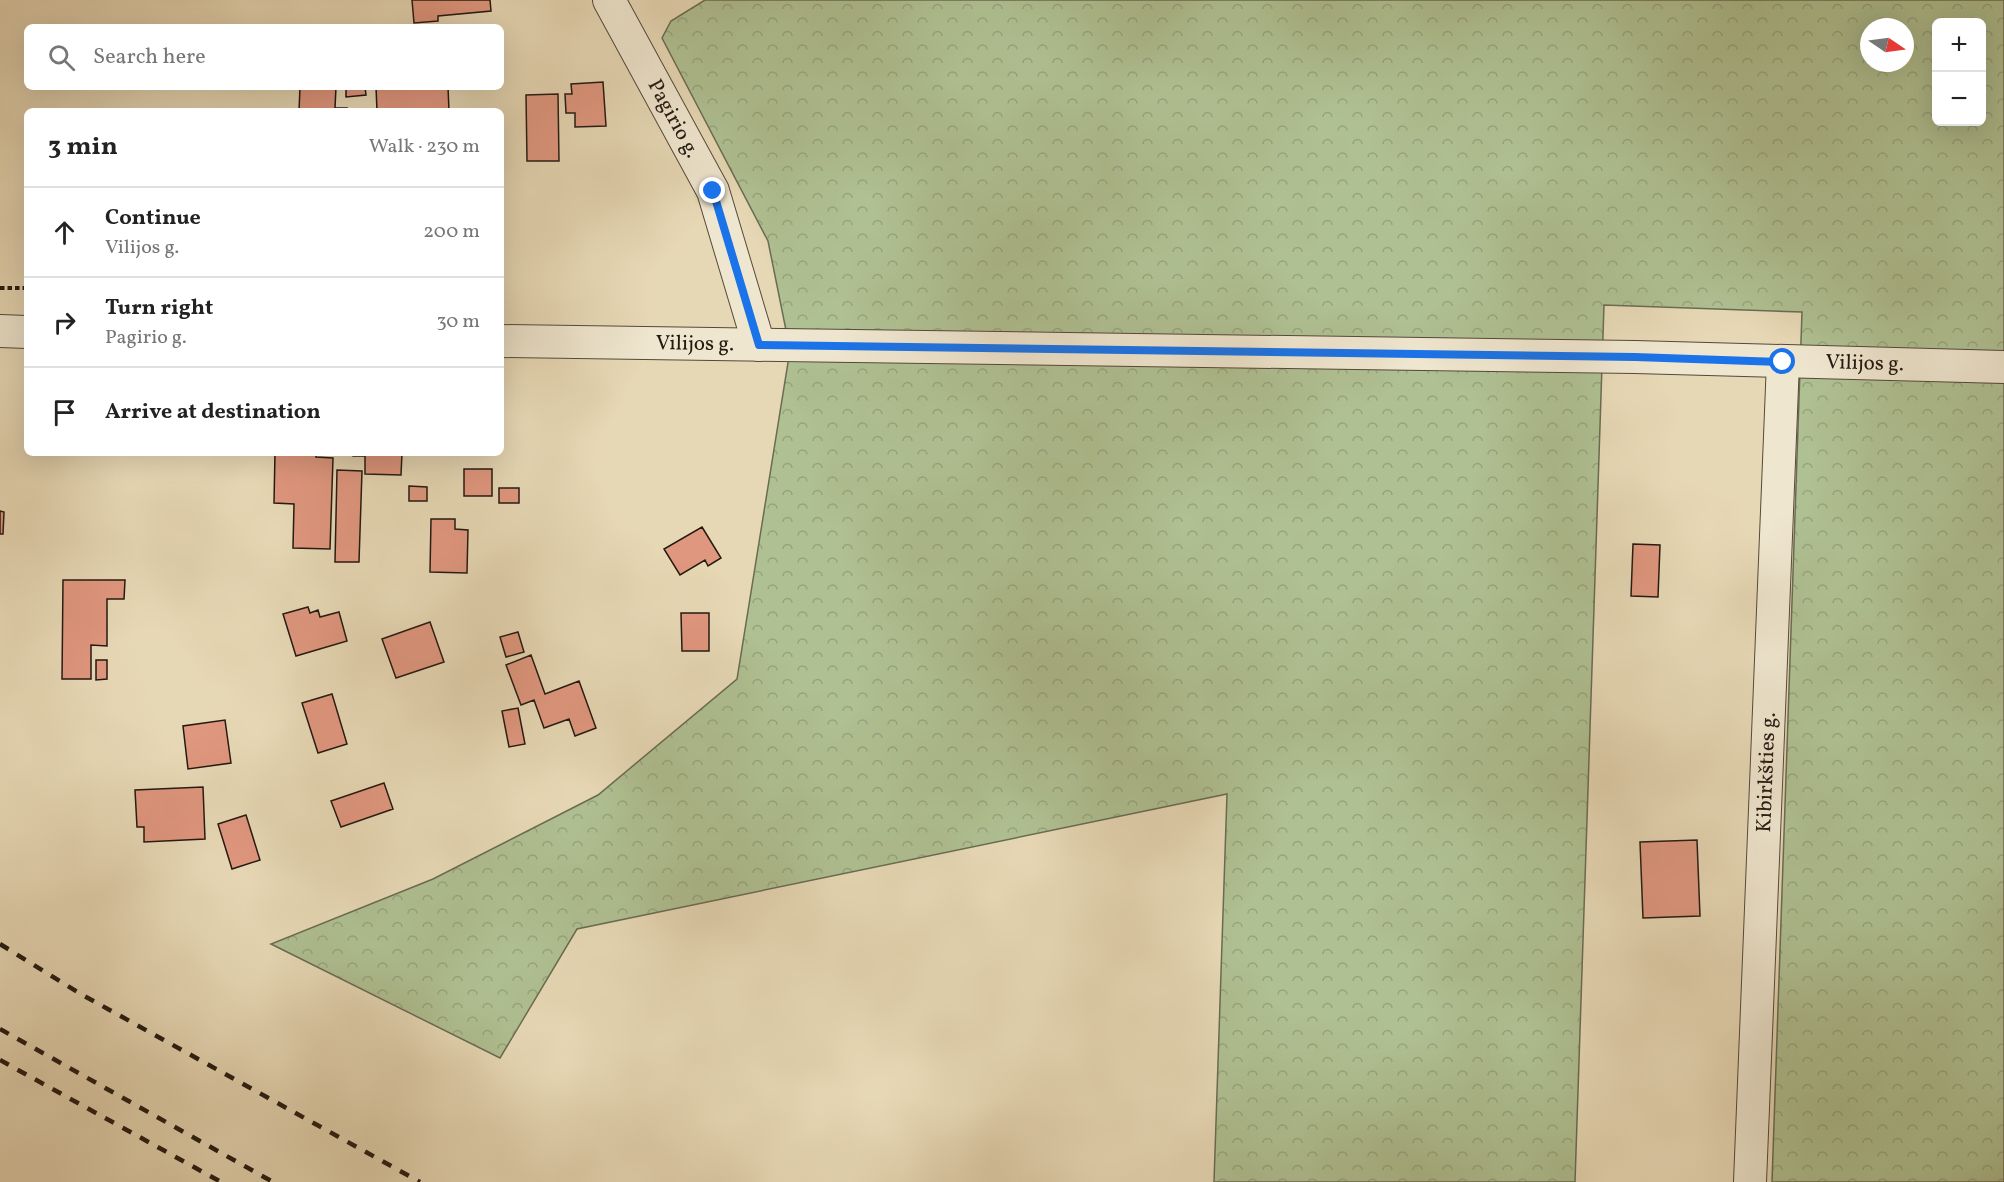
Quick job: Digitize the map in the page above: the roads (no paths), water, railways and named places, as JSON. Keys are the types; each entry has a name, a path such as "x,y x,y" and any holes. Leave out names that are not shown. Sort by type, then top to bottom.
{"street":[{"name":"Pagirio g.","path":"609,0 713,191 759,345"},
{"path":"0,331 24,332"},
{"name":"Vilijos g.","path":"504,341 1635,357 2004,368"},
{"name":"Kibirkšties g.","path":"1750,1182 1783,362"}],"railway":[{"path":"0,944 79,993 420,1182"},
{"path":"0,1029 273,1182"},
{"path":"0,1060 221,1182"}]}
